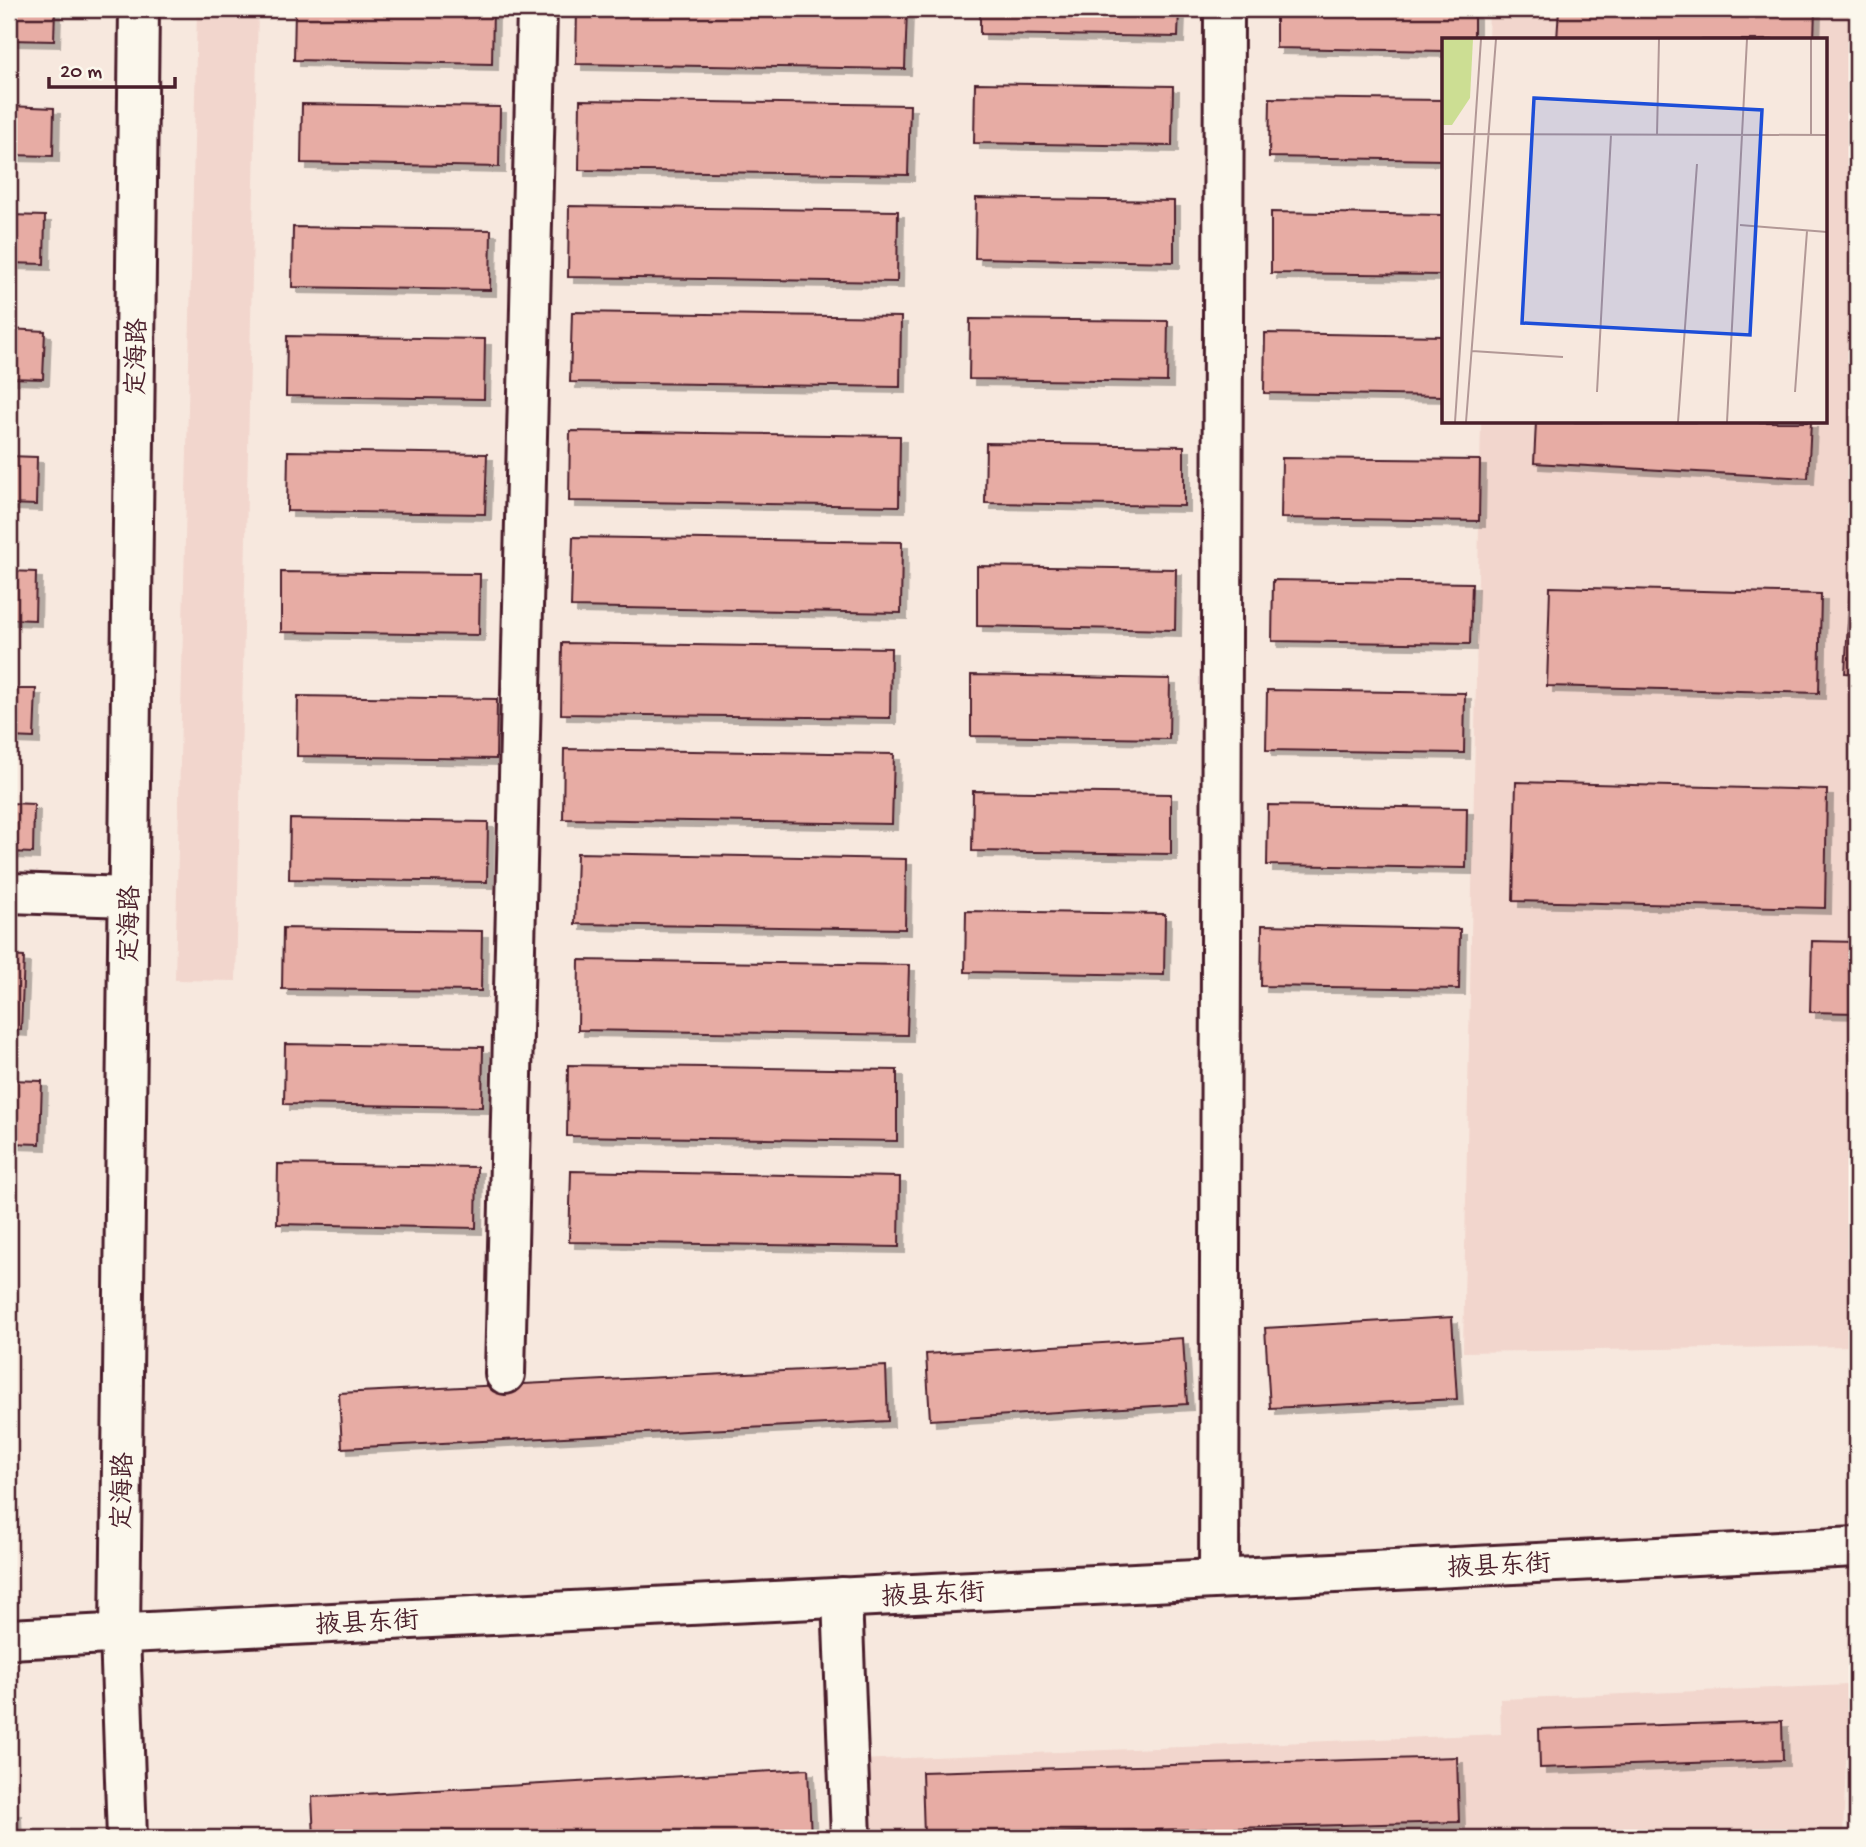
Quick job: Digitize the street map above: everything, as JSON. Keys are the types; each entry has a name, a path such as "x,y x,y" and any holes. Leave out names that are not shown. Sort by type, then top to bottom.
{"street":[{"name":"定海路","path":"127,1838 120,1634 139,9"},
{"path":"505,1374 537,9"},
{"path":"1219,1578 1224,9"},
{"path":"9,893 129,897"},
{"name":"掖县东街","path":"9,1639 1857,1547"},
{"path":"842,1597 851,1838"}],"shaded area":[{"path":"197,9 258,9 236,981 175,980"},
{"path":"1489,9 1857,9 1857,1346 1463,1352 1481,424 1828,424 1828,38 1488,38"},
{"path":"1849,1685 1843,1838 1509,1838 1508,1835 1508,1838 861,1838 858,1760 1501,1734 1500,1699"}],"building":[{"path":"9,9 55,9 54,41 9,40"},
{"path":"295,9 493,9 492,64 294,60"},
{"path":"577,9 907,9 905,69 576,64"},
{"path":"980,9 1179,9 1178,37 980,34"},
{"path":"1276,9 1474,9 1474,38 1442,38 1442,51 1276,48"},
{"path":"1559,9 1815,9 1814,38 1557,38"},
{"path":"975,83 1173,86 1172,146 974,143"},
{"path":"1270,98 1442,100 1442,160 1269,157"},
{"path":"580,100 910,105 908,175 579,170"},
{"path":"302,104 500,107 499,167 301,163"},
{"path":"9,106 54,108 53,156 9,155"},
{"path":"976,198 1174,201 1174,262 975,258"},
{"path":"569,206 898,211 897,282 568,277"},
{"path":"1271,212 1442,215 1442,275 1271,273"},
{"path":"9,215 45,216 44,264 9,263"},
{"path":"293,227 491,230 490,290 292,287"},
{"path":"572,312 901,317 900,387 570,382"},
{"path":"970,319 1168,321 1167,382 969,379"},
{"path":"9,329 45,331 43,379 9,378"},
{"path":"1265,333 1442,336 1442,396 1264,393"},
{"path":"287,336 485,339 484,399 286,396"},
{"path":"1536,424 1811,424 1808,478 1534,463"},
{"path":"570,431 900,436 899,506 569,501"},
{"path":"986,443 1184,446 1184,506 985,503"},
{"path":"288,451 487,454 485,514 287,511"},
{"path":"9,456 37,457 36,505 9,504"},
{"path":"1282,458 1480,460 1479,521 1281,518"},
{"path":"573,537 902,542 901,613 571,607"},
{"path":"977,566 1176,569 1175,630 977,626"},
{"path":"9,571 36,572 35,620 9,619"},
{"path":"281,572 480,574 479,635 281,632"},
{"path":"1273,580 1472,583 1470,644 1272,641"},
{"path":"1550,587 1821,594 1819,693 1547,686"},
{"path":"1850,590 1857,591 1857,674 1845,673"},
{"path":"562,643 891,648 890,718 561,714"},
{"path":"971,675 1170,679 1169,739 971,736"},
{"path":"9,689 36,689 34,738 9,737"},
{"path":"1267,690 1465,693 1464,753 1266,750"},
{"path":"298,696 497,699 496,759 297,756"},
{"path":"564,749 894,754 892,824 563,819"},
{"path":"1516,782 1827,790 1825,908 1513,901"},
{"path":"973,791 1171,794 1171,854 972,851"},
{"path":"9,803 34,804 33,853 9,852"},
{"path":"1268,805 1467,808 1466,868 1267,865"},
{"path":"290,819 488,822 487,882 289,879"},
{"path":"577,853 906,859 905,929 575,924"},
{"path":"966,911 1165,914 1164,975 965,972"},
{"path":"1262,925 1460,929 1459,989 1261,986"},
{"path":"283,928 482,931 481,991 282,989"},
{"path":"1812,941 1857,942 1857,1013 1810,1012"},
{"path":"9,956 24,957 21,1030 9,1029"},
{"path":"579,960 909,965 907,1035 578,1030"},
{"path":"285,1044 483,1047 482,1107 284,1104"},
{"path":"568,1065 897,1070 897,1141 567,1136"},
{"path":"9,1080 42,1081 40,1144 9,1143"},
{"path":"278,1164 477,1167 476,1228 277,1224"},
{"path":"571,1171 900,1177 899,1247 569,1242"},
{"path":"1452,1317 1457,1399 1270,1408 1265,1328"},
{"path":"1183,1338 1187,1404 930,1420 926,1354"},
{"path":"886,1366 888,1421 342,1448 339,1393"},
{"path":"1782,1721 1783,1760 1540,1768 1539,1729"},
{"path":"1457,1757 1459,1822 924,1836 922,1772"},
{"path":"808,1769 811,1838 314,1838 312,1797"},
{"path":"9,1810 15,1810 16,1838 9,1838"}]}
